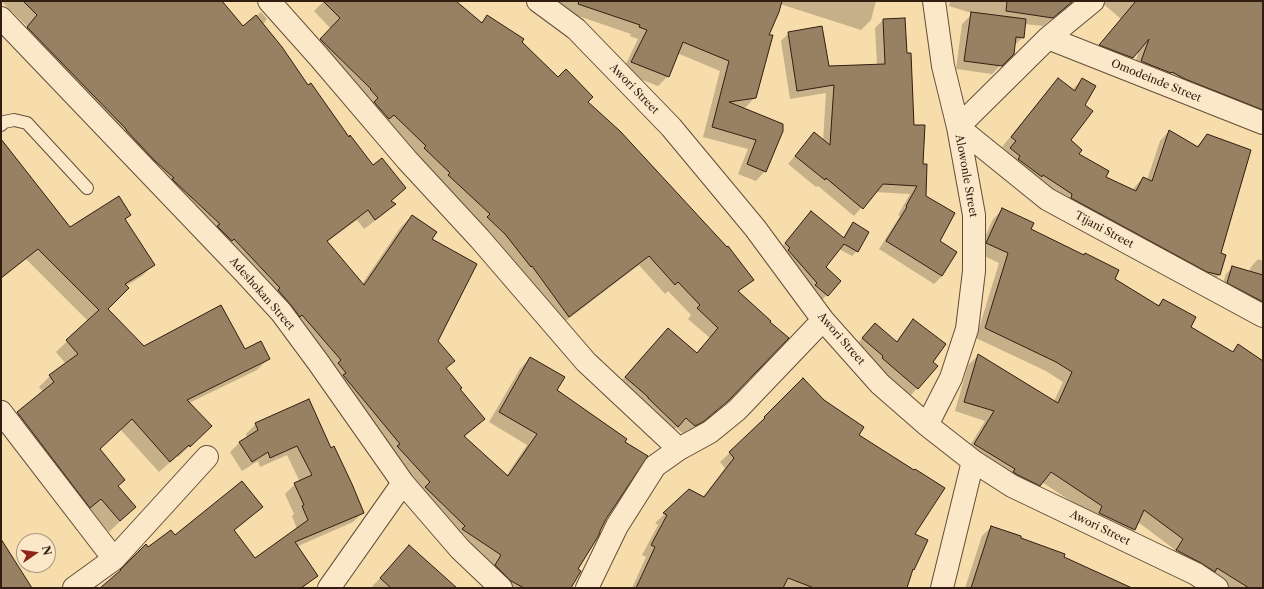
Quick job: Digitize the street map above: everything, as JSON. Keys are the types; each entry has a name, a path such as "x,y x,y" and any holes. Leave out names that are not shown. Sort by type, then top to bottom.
{"street":[{"path":"268,1 319,57 407,160 480,239 586,362 679,449"},
{"name":"Awori Street","path":"538,1 576,29 671,127 755,228 823,320 880,384 927,425 973,461 1012,486 1196,574 1217,588"},
{"path":"934,1 943,66 958,127"},
{"name":"Alowonle Street","path":"927,425 951,378 967,329 974,272 974,215 958,127 1048,38 1093,1"},
{"name":"Adeshokan Street","path":"1,18 281,312 318,362 403,484 460,549 501,588"},
{"name":"Omodeinde Street","path":"1048,38 1263,123"},
{"name":"Tijani Street","path":"958,127 1047,199 1263,316"},
{"path":"587,588 617,526 655,466 679,449 710,432 737,410 823,320"},
{"path":"1,412 114,559"},
{"path":"74,588 114,559 207,457"},
{"path":"942,588 973,461"},
{"path":"329,588 403,484"}],"lane":[{"path":"1,125 4,122 14,120 27,123 87,188"}],"building":[{"path":"23,1 222,1 243,26 256,15 282,47 308,85 311,83 349,137 350,135 373,165 382,158 406,188 391,201 396,204 375,220 368,210 327,241 364,285 412,215 437,232 432,239 477,264 438,341 455,361 446,368 462,388 460,389 485,419 464,436 508,476 537,434 499,412 530,357 565,377 557,390 627,439 625,442 648,456 606,519 599,535 578,569 581,571 571,588 524,588 511,581 495,565 501,555 462,529 465,526 425,487 430,482 397,446 400,444 343,375 346,373 338,363 341,360 302,315 300,317 278,290 280,288 234,239 232,241 217,226 220,224 172,179 174,178 154,160 27,27 37,15"},
{"path":"323,1 456,1 482,23 487,15 524,39 522,42 558,77 566,69 593,97 588,102 620,131 727,247 728,246 754,280 738,291 789,338 728,401 703,422 695,426 686,418 678,427 648,397 625,377 668,328 697,353 718,328 697,308 700,305 678,282 675,285 649,256 569,317 532,266 531,267 505,234 487,217 490,214 448,175 450,173 424,148 426,146 394,115 389,119 374,102 378,98 371,89 320,39 340,18"},
{"path":"579,1 782,1 769,35 773,35 756,98 729,102 783,124 783,131 766,172 747,164 756,140 712,127 729,61 683,42 669,77 631,62 647,30 639,27 640,25 578,4"},
{"path":"1007,1 1073,1 1053,18 1006,11"},
{"path":"1136,1 1263,1 1263,110 1185,79 1172,72 1171,73 1141,61 1149,39 1133,58 1099,45"},
{"path":"971,12 1026,19 1024,38 1016,37 1014,54 1002,66 964,61"},
{"path":"905,18 907,53 911,53 914,125 925,125 923,164 927,164 926,196 955,213 940,241 957,252 942,276 886,241 907,207 906,206 917,186 883,184 863,209 826,178 825,180 795,156 814,132 830,145 834,85 797,91 788,32 822,26 829,66 885,64 883,19"},
{"path":"1058,78 1075,91 1082,78 1096,86 1085,105 1093,111 1071,140 1082,150 1079,154 1109,171 1106,177 1136,191 1143,177 1152,181 1169,130 1198,147 1207,134 1251,150 1221,253 1226,255 1220,275 1207,272 1071,198 1072,194 1043,175 1042,177 1018,159 1020,156 1010,148 1016,141 1011,137"},
{"path":"1,139 70,227 119,196 131,215 125,219 155,265 125,284 129,288 108,309 144,346 221,305 245,349 261,341 270,359 187,400 212,426 190,447 189,445 170,462 132,419 100,449 125,480 118,486 136,507 120,521 101,499 90,508 17,412 54,382 49,375 78,354 66,340 99,310 38,249 1,278"},
{"path":"1002,208 1034,223 1031,229 1119,270 1115,279 1159,306 1163,299 1196,317 1191,327 1233,352 1238,344 1263,361 1263,588 1249,588 1217,568 1215,572 1176,550 1183,539 1144,510 1135,530 1099,513 1102,506 1051,472 1040,486 1013,472 1015,469 974,444 994,411 964,402 978,354 1058,403 1072,372 1056,362 985,328 1008,253 986,243"},
{"path":"811,211 844,238 853,222 869,232 858,252 844,244 826,267 841,281 828,296 815,285 817,283 788,250 790,248 785,243"},
{"path":"1232,266 1263,275 1263,302 1227,283"},
{"path":"913,319 946,344 933,362 938,366 918,389 882,358 883,356 862,338 875,323 897,342"},
{"path":"803,378 824,400 864,427 859,435 945,488 915,534 928,540 914,570 913,569 907,588 814,588 788,578 783,588 636,588 655,547 651,545 667,515 663,513 689,489 704,497 734,458 729,452 765,418 764,417"},
{"path":"309,399 331,448 334,446 364,513 295,542 318,576 301,588 100,588 121,570 146,544 148,547 171,530 175,535 242,481 263,507 234,530 255,558 308,520 302,506 304,505 294,483 312,475 297,446 270,458 268,452 252,462 239,442 258,430 255,423"},
{"path":"991,526 1021,536 1021,538 1065,554 1064,557 1132,588 971,588"},
{"path":"1,539 16,563 16,573 23,573 32,588 1,588"},
{"path":"409,545 457,588 391,588 380,578"}]}
